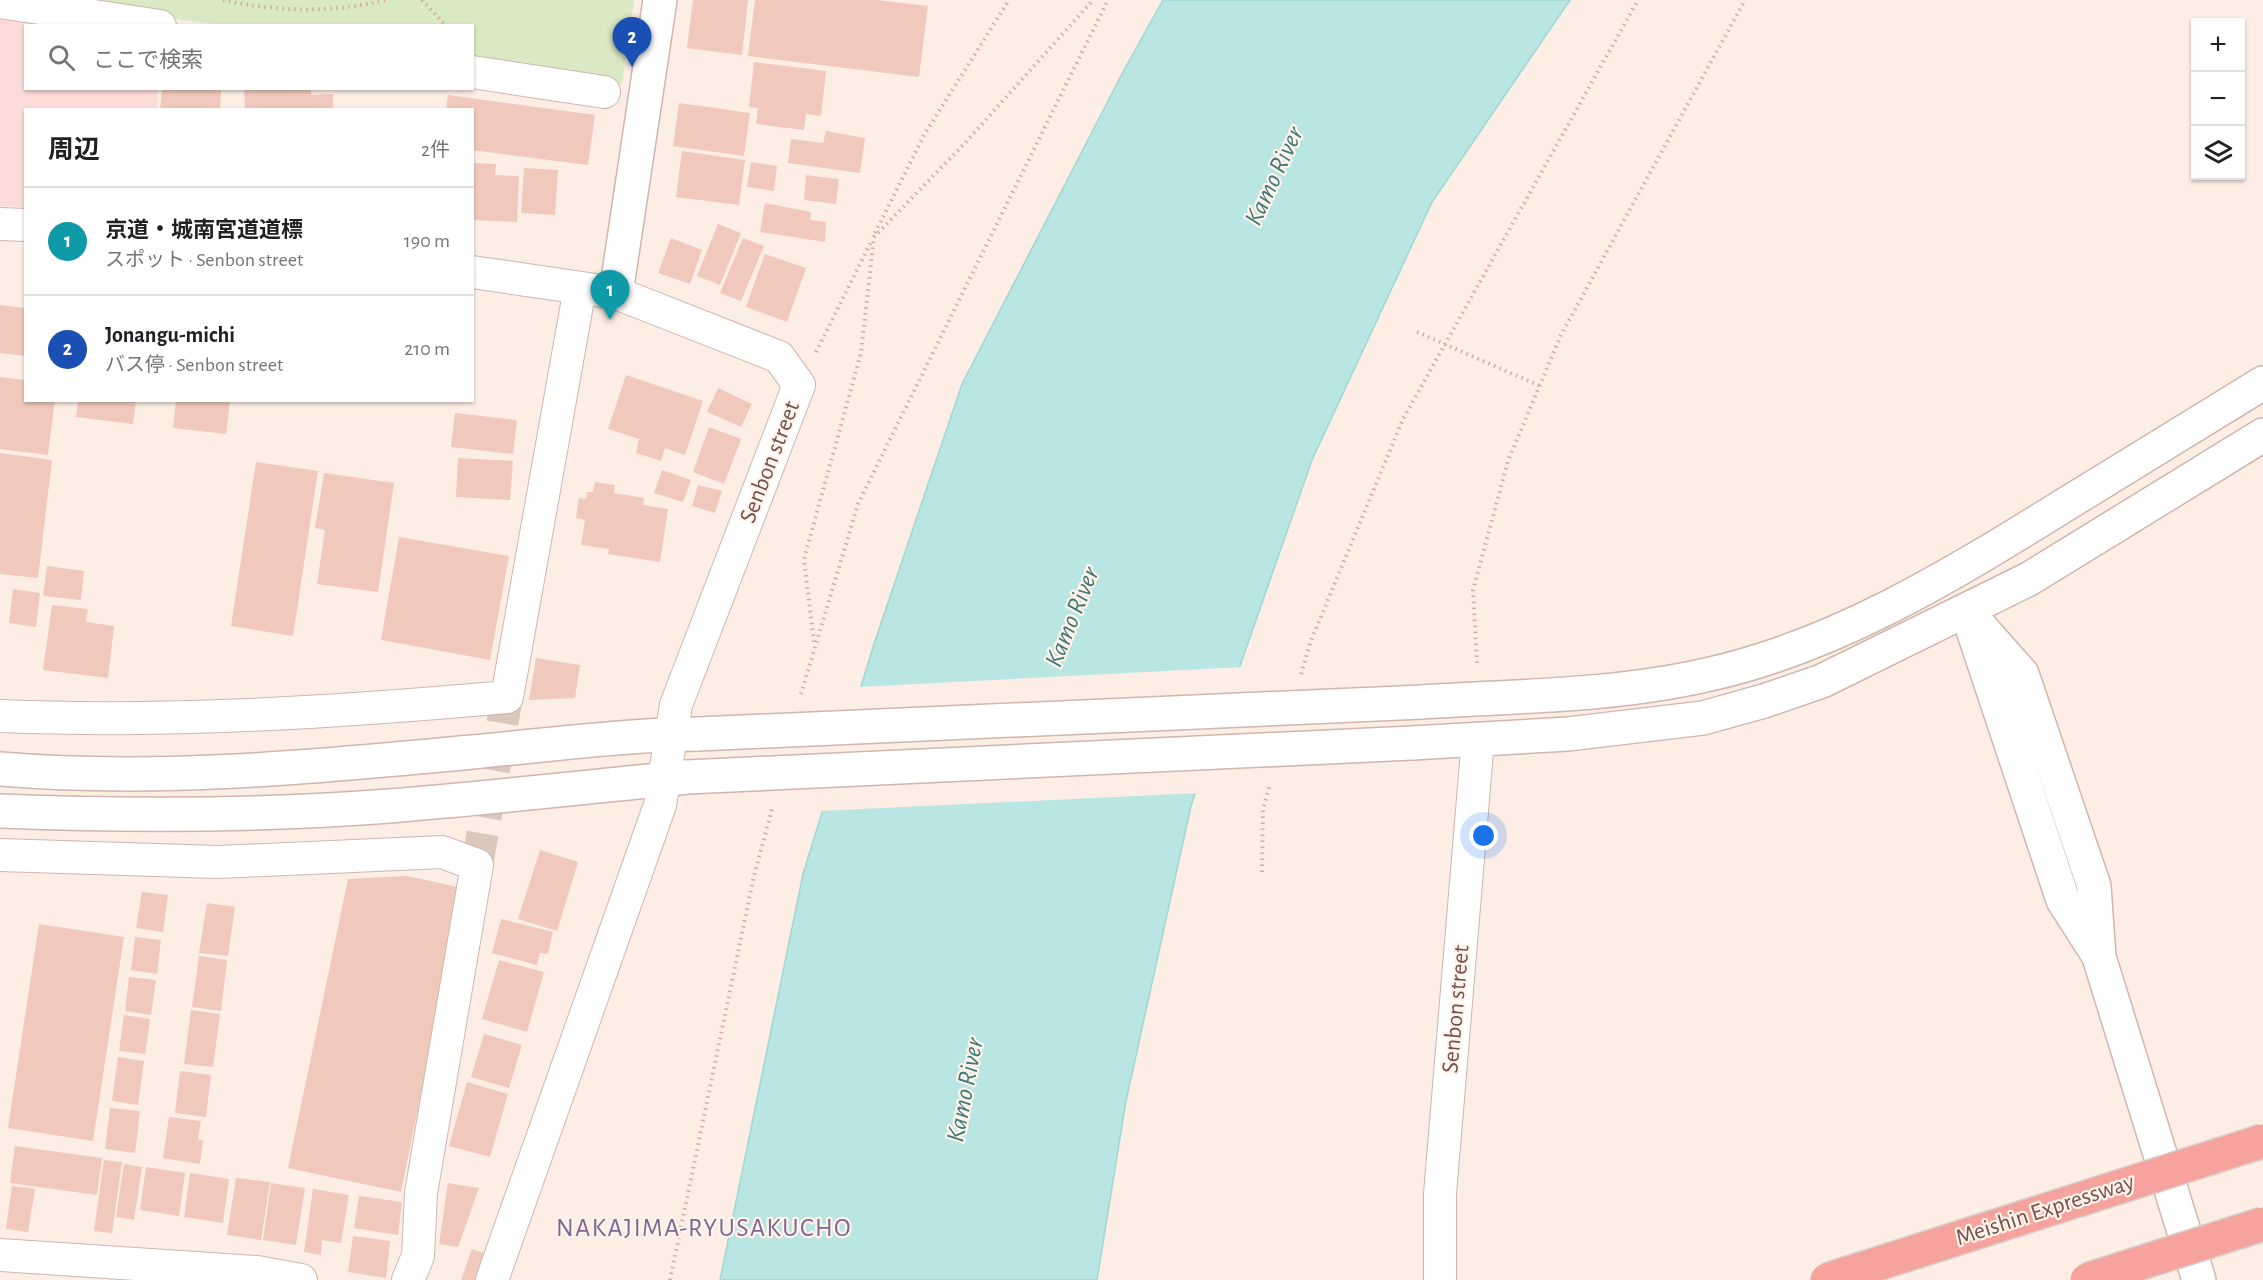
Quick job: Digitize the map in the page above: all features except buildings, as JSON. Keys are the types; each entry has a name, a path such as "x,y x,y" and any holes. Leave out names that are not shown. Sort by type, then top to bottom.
{"highway":[{"name":"Meishin Expressway","path":"1827,1280 2263,1141"},
{"path":"2087,1280 2263,1224"}],"street":[{"path":"616,293 660,0"},
{"path":"0,2 147,24"},
{"path":"474,72 604,92"},
{"path":"0,224 24,225"},
{"name":"Senbon street","path":"474,272 616,293 779,357 799,385 676,705 684,735 676,778 660,805 492,1280"},
{"path":"0,716 95,720 213,718 359,710 507,697 580,288"},
{"path":"0,769 130,774 246,771 684,735 1422,702 1600,690 1706,675 1760,661 1806,644 1951,573 2263,383"},
{"path":"0,812 126,814 293,811 389,806 676,778 1412,744 1641,727 1703,718 1764,702 1822,681 1966,612 2029,579 2263,435"},
{"path":"1951,573 2063,900 2099,957 2199,1280"},
{"name":"Senbon street","path":"1440,1280 1440,1194 1478,739"},
{"path":"0,855 218,862 442,852 477,865 421,1192 418,1256 408,1280"},
{"path":"0,1255 257,1272 302,1280"}],"path":[{"path":"223,0 249,6 344,10 386,0"},
{"path":"422,0 444,24"},
{"path":"799,385 924,135 1009,0"},
{"path":"814,645 804,560 861,353 874,237 974,133 1094,0"},
{"path":"800,701 814,645 858,504 1108,0"},
{"path":"1300,676 1310,643 1403,419 1638,0"},
{"path":"1477,670 1473,590 1508,461 1561,335 1745,0"},
{"path":"1417,332 1540,386"},
{"path":"1262,872 1263,809 1272,776"},
{"path":"670,1280 753,880 774,802"}],"shaded area":[{"path":"0,15 71,24 24,24 24,90 158,90 157,108 24,108 24,207 0,206"}],"green space":[{"path":"50,0 634,0 622,84 474,62 474,24 211,24"}],"water":[{"name":"Kamo River","path":"1163,0 1570,0 1432,202 1312,460 1191,806 1126,1101 1097,1280 720,1280 803,874 875,641 962,384 1124,70"}],"pier":[{"path":"1243,667 1199,793 820,811 858,687"}],"tunnel":[{"path":"477,865 507,697"}],"place":[{"name":"Jonangu-michi","path":"632,67"},
{"name":"京道・城南宮道道標","path":"610,320"}],"district":[{"name":"NAKAJIMA-RYUSAKUCHO","path":"704,1228"}]}
